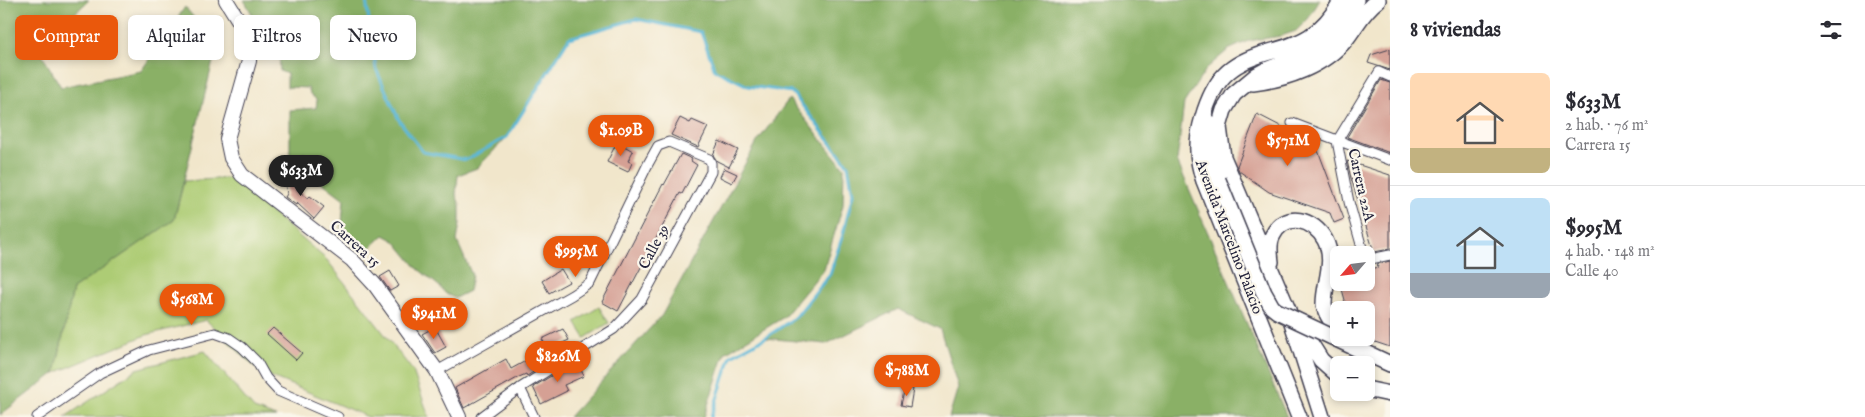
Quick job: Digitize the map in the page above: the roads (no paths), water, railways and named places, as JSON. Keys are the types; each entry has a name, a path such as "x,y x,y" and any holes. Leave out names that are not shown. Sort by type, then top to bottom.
{"main road":[{"name":"Carrera 15","path":"226,0 249,37 249,61 227,139 231,158 242,175 352,260 376,286 437,371 459,417"},
{"path":"1320,28 1332,0"},
{"name":"Avenida Marcelino Palacio","path":"1299,417 1200,169 1197,144 1208,102 1217,83 1227,72 1247,59 1294,45 1309,37 1333,14 1342,0"},
{"name":"Avenida Marcelino Palacio","path":"1322,417 1288,310 1223,157 1219,136 1220,119 1234,94 1249,84 1257,75 1315,51 1338,28 1356,0"},
{"path":"1249,84 1298,72 1325,58 1336,50 1364,12 1378,0"},
{"path":"1208,102 1208,143 1218,180 1264,293 1272,307 1277,311 1330,333"},
{"path":"1272,273 1270,249 1273,234 1284,224 1292,220 1299,220 1313,225 1325,240 1329,252 1330,268 1324,306 1330,319"},
{"path":"1288,310 1321,360 1330,368"},
{"path":"1357,346 1390,364"},
{"path":"1375,391 1390,394"}],"street":[{"name":"Carrera 22A","path":"1361,246 1349,202 1337,141 1379,72 1390,77"},
{"path":"1292,123 1390,160"},
{"name":"Calle 39","path":"437,371 590,283 658,146 669,142 709,159 711,172 642,299 632,311 614,329 520,388 481,417"},
{"path":"1375,258 1390,255"},
{"path":"37,417 100,373 149,350 215,333 229,338 242,347 257,362 266,378 278,391 338,417"},
{"path":"520,388 534,417"}],"waterway":[{"path":"366,0 376,69 399,120 423,152 466,160 507,137 569,38 636,19 701,32 715,70 748,86 792,92 848,165 853,194 842,238 830,274 796,317 765,338 731,356 711,417"}]}
